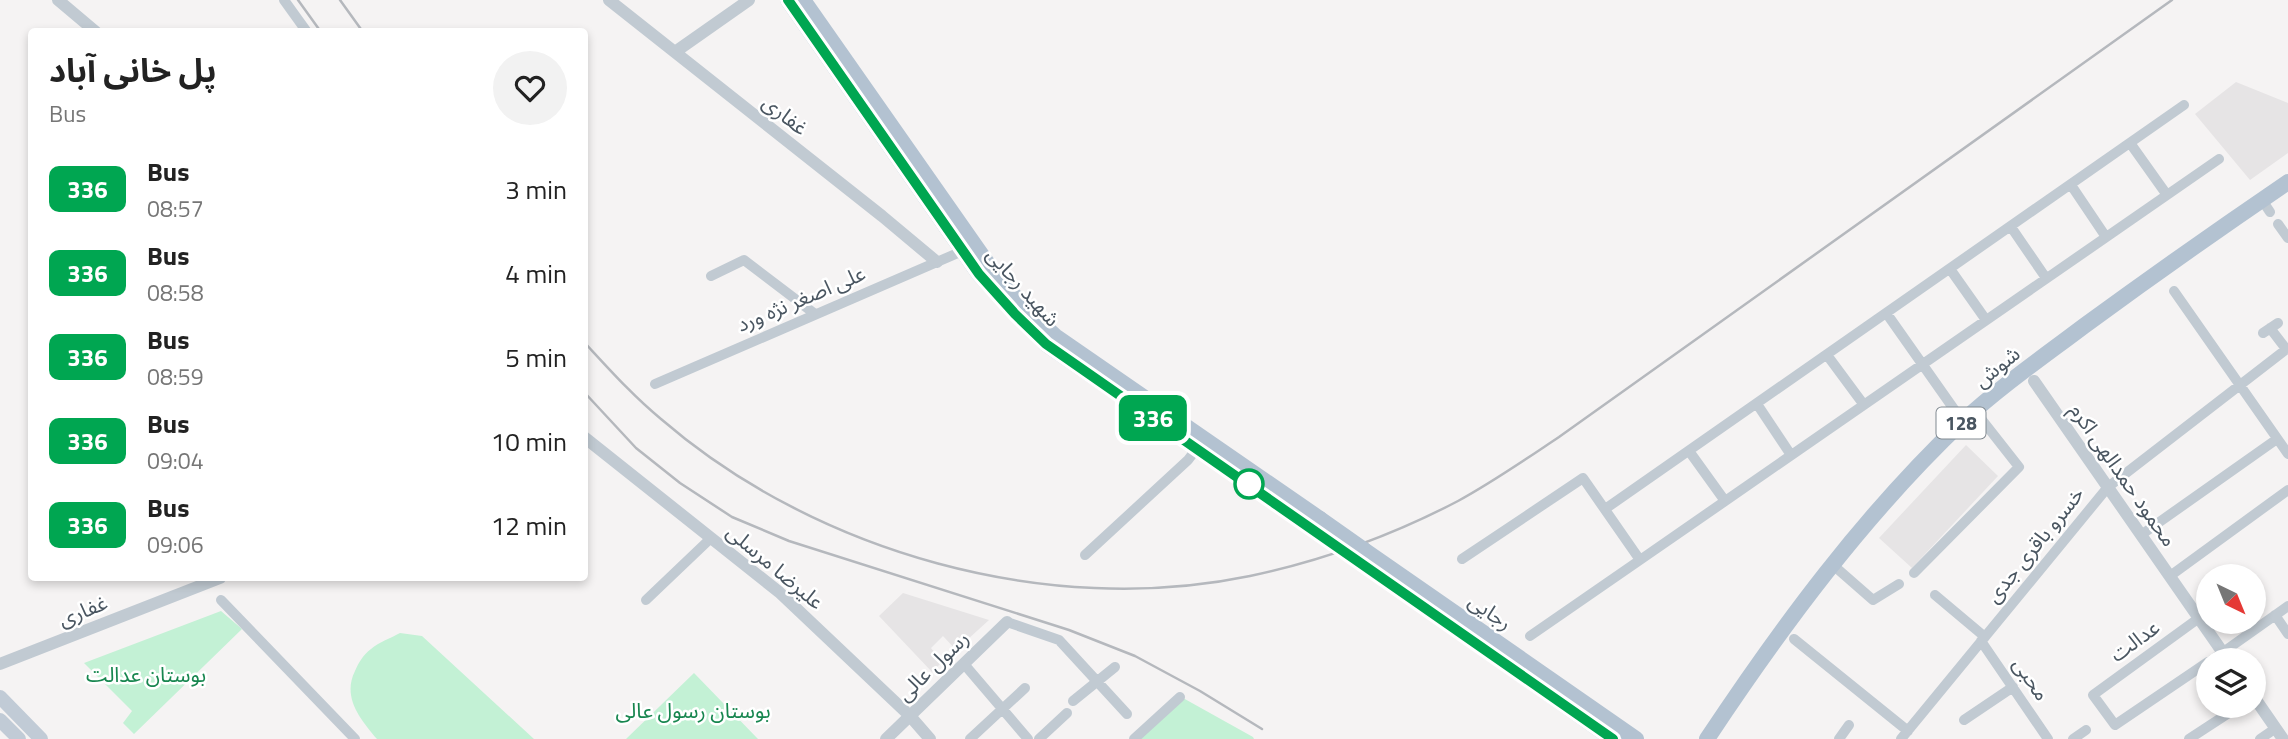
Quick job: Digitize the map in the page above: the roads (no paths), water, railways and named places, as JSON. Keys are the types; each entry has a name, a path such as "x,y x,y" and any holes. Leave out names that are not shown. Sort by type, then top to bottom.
{"main road":[{"name":"شهید رجایی","path":"788,0 969,248 1032,315 1055,336 1314,522"},
{"name":"شهید رجایی","path":"803,0 969,248 979,274 1015,314 1046,344 1197,448 1314,522"},
{"name":"شوش","path":"1707,736 1782,630 1833,565 1908,477 1969,416 2025,370 2161,270 2266,206 2288,182"},
{"name":"رجایی","path":"1314,522 1636,739"},
{"name":"رجایی","path":"1358,552 1614,739"},
{"path":"0,697 41,739"},
{"path":"0,720 19,739"}],"street":[{"path":"58,0 91,28"},
{"path":"284,0 304,28"},
{"name":"غفاری","path":"609,0 937,262"},
{"path":"675,52 749,0"},
{"path":"1605,509 2184,106"},
{"path":"2130,143 2167,195"},
{"path":"1530,636 2219,159"},
{"path":"2071,185 2106,237"},
{"path":"2278,224 2288,238"},
{"path":"2011,227 2046,278"},
{"name":"علی اصغر نژه ورد","path":"655,384 969,248"},
{"path":"711,276 744,260 815,314"},
{"path":"1950,269 1986,320"},
{"path":"2174,291 2288,454"},
{"path":"1887,314 1921,365 2020,467 1914,573"},
{"path":"2270,328 2287,348"},
{"name":"خسرو باقری جدی","path":"1904,735 2108,488 2287,348"},
{"path":"1827,355 1864,405"},
{"name":"محمود حمدالهی اکرم","path":"2034,381 2196,614"},
{"path":"1757,404 1791,455"},
{"path":"2141,535 2277,439"},
{"name":"علیرضا مرسلی","path":"588,440 779,592 910,716 930,739"},
{"path":"1085,555 1188,460 1197,448"},
{"path":"1689,451 1725,501"},
{"path":"1462,559 1583,478 1640,559"},
{"path":"2170,576 2288,490"},
{"path":"646,600 710,538"},
{"path":"1833,565 1873,600 1899,584"},
{"name":"غفاری","path":"0,664 212,581"},
{"name":"محبی","path":"1935,595 1983,639 2048,739"},
{"path":"221,600 355,739"},
{"path":"2232,648 2288,606"},
{"path":"2275,615 2288,634"},
{"name":"عدالت","path":"2196,620 2093,695 2115,725 2196,673"},
{"path":"1007,622 1059,640 1127,714"},
{"name":"رسول عالی","path":"886,739 1007,622"},
{"path":"1794,639 1904,735"},
{"path":"964,664 1028,739"},
{"path":"1073,701 1115,667"},
{"path":"1964,720 2013,687"},
{"path":"970,739 1025,688"},
{"path":"1134,739 1180,697"},
{"path":"1039,739 1067,713"},
{"path":"2260,739 2280,734 2266,714"},
{"path":"2189,739 2221,718"},
{"path":"1839,739 1849,726"},
{"path":"2073,739 2086,730"}],"railway":[{"path":"298,0 318,28"},
{"path":"340,0 360,28"},
{"path":"588,346 661,419 723,466 790,506 862,539 938,564 1016,580 1095,588 1173,587 1250,576 1330,555 1382,536 1458,501 1497,478 1559,437 2172,0"},
{"path":"588,396 636,448 680,483 732,517 789,541 1069,630 1135,656 1262,729"}],"park label":[{"name":"بوستان عدالت","path":"146,675"},
{"name":"بوستان رسول عالی","path":"693,711"}]}
